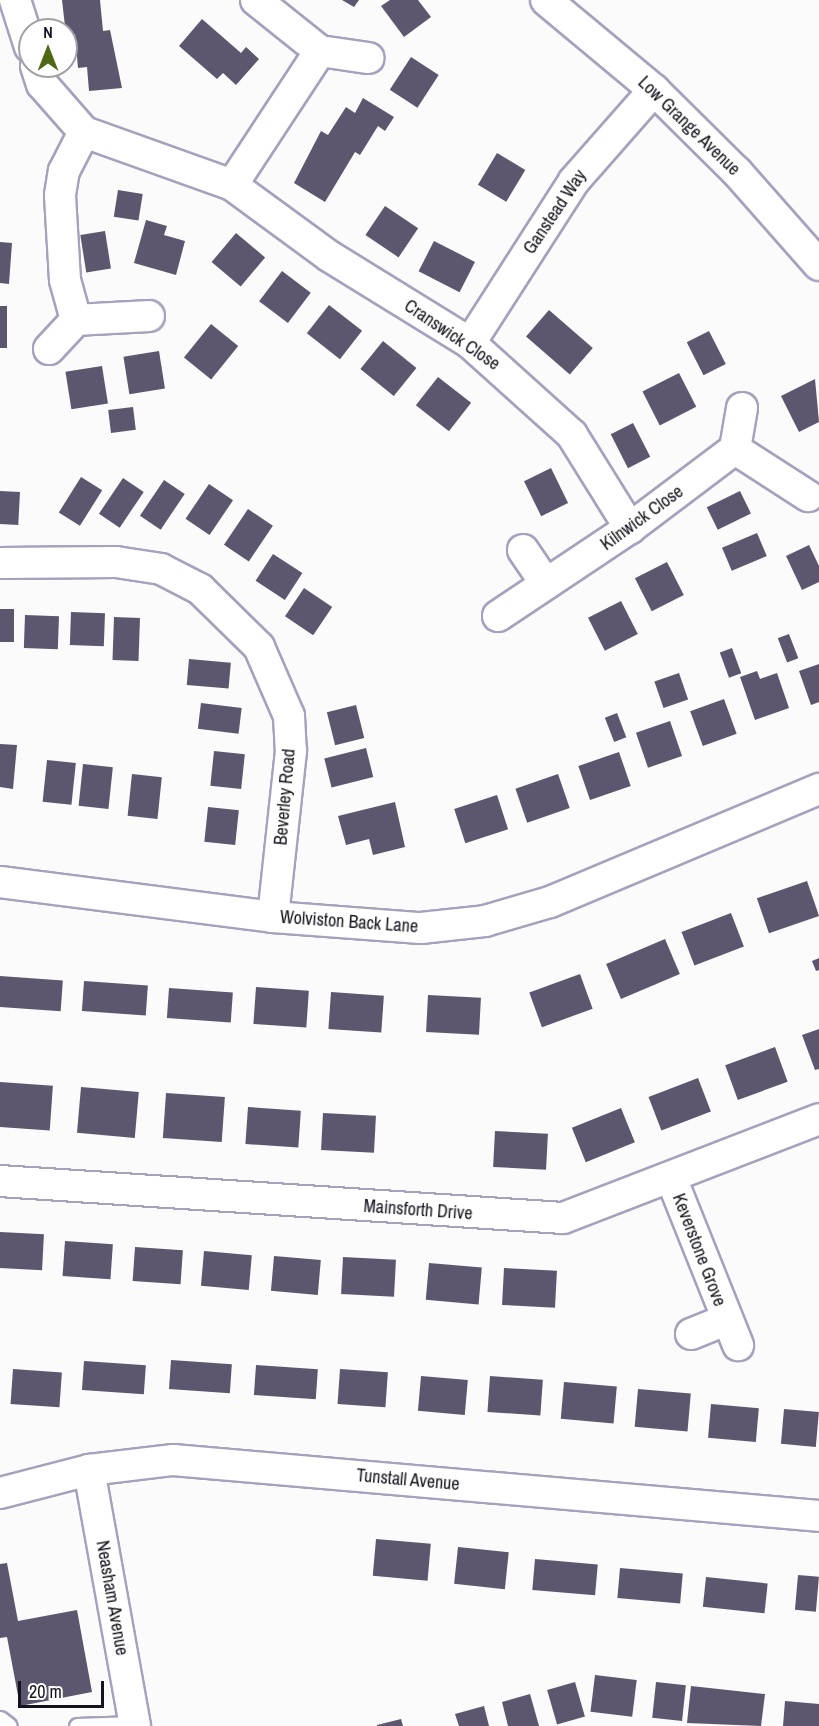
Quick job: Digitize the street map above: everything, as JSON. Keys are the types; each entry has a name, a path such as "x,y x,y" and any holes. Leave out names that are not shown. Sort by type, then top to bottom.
{"street":[{"path":"15,0 21,18"},
{"path":"256,0 320,51 368,58"},
{"name":"Low Grange Avenue","path":"546,0 654,90 815,254"},
{"path":"232,185 320,51"},
{"name":"Cranswick Close","path":"40,78 42,84 84,132 232,185 329,256 470,343 572,435 630,528"},
{"name":"Ganstead Way","path":"470,343 574,181 654,90"},
{"path":"76,321 65,280 60,195 64,171 84,132"},
{"path":"49,349 76,321 149,316"},
{"path":"742,408 735,449 808,496"},
{"name":"Kilnwick Close","path":"498,616 630,528 735,449"},
{"path":"523,550 546,584"},
{"name":"Beverley Road","path":"0,563 116,562 161,569 200,589 259,647 289,716 291,751 273,916"},
{"name":"Wolviston Back Lane","path":"0,882 273,916 421,928 485,921 550,902 819,789"},
{"name":"Mainsforth Drive","path":"0,1181 546,1219 672,1180 819,1119"},
{"name":"Keverstone Grove","path":"672,1180 731,1333 692,1334"},
{"name":"Tunstall Avenue","path":"0,1493 88,1470 173,1460 819,1516"},
{"name":"Neasham Avenue","path":"88,1470 135,1725"}],"lane":[{"path":"0,1719 9,1726"},
{"path":"77,1726 135,1725"}],"building":[{"path":"62,0 100,0 103,31 110,30 122,88 89,91 87,67 78,68 78,18 64,18"},
{"path":"342,0 359,0 354,7"},
{"path":"390,0 418,0 431,17 404,37 381,6"},
{"path":"202,19 241,53 246,47 259,59 236,85 223,73 217,79 179,46"},
{"path":"411,57 439,75 417,108 390,90"},
{"path":"363,98 394,117 385,131 378,126 360,155 355,152 325,202 294,183 321,131 328,135 346,107 355,113"},
{"path":"497,153 525,170 506,202 478,185"},
{"path":"118,190 143,194 138,221 114,217"},
{"path":"385,206 418,228 399,257 365,235"},
{"path":"146,220 167,226 164,235 185,241 176,275 134,263"},
{"path":"105,231 111,269 86,272 80,235"},
{"path":"236,233 265,257 241,287 212,262"},
{"path":"434,241 475,262 460,292 419,271"},
{"path":"0,242 12,243 9,284 0,283"},
{"path":"282,271 311,293 288,323 259,301"},
{"path":"329,305 362,331 340,359 307,333"},
{"path":"0,306 7,306 7,348 0,348"},
{"path":"549,310 593,348 570,374 526,336"},
{"path":"211,324 238,346 211,379 184,357"},
{"path":"709,331 726,364 704,375 687,342"},
{"path":"383,341 416,368 394,396 360,369"},
{"path":"159,351 165,389 129,394 123,357"},
{"path":"102,366 108,404 71,409 65,372"},
{"path":"679,373 696,407 660,425 642,392"},
{"path":"438,377 471,403 449,431 416,405"},
{"path":"815,379 819,422 799,432 781,396"},
{"path":"133,407 136,430 111,433 108,410"},
{"path":"633,423 650,457 628,468 611,434"},
{"path":"551,468 568,503 541,516 524,481"},
{"path":"81,477 102,490 80,526 59,513"},
{"path":"123,478 144,492 120,528 99,514"},
{"path":"164,480 185,494 161,530 140,516"},
{"path":"209,484 233,500 210,535 186,519"},
{"path":"0,491 20,492 18,525 0,524"},
{"path":"740,491 751,513 718,530 707,507"},
{"path":"248,509 273,526 249,561 224,545"},
{"path":"757,533 767,556 732,571 722,548"},
{"path":"809,545 819,566 819,582 802,590 786,556"},
{"path":"273,554 302,573 285,600 256,581"},
{"path":"667,562 684,595 652,611 635,578"},
{"path":"304,588 332,607 313,635 285,616"},
{"path":"621,601 638,634 605,651 588,618"},
{"path":"0,609 14,609 14,642 0,642"},
{"path":"71,612 105,613 104,646 70,645"},
{"path":"25,615 59,616 58,649 24,648"},
{"path":"114,617 140,618 138,661 112,660"},
{"path":"789,634 798,658 787,663 778,638"},
{"path":"732,648 741,673 729,678 720,652"},
{"path":"189,659 231,663 229,689 187,685"},
{"path":"819,664 819,702 811,705 799,671"},
{"path":"757,671 760,679 777,673 789,708 755,720 740,677"},
{"path":"679,673 688,699 664,708 654,681"},
{"path":"724,699 737,734 703,746 690,711"},
{"path":"201,703 242,708 239,734 198,729"},
{"path":"356,705 364,738 335,745 327,712"},
{"path":"617,713 626,737 614,742 605,718"},
{"path":"670,721 682,756 648,768 636,733"},
{"path":"0,744 17,745 13,789 0,787"},
{"path":"366,748 373,777 332,788 324,758"},
{"path":"214,751 245,754 241,789 210,786"},
{"path":"619,752 631,786 590,800 578,766"},
{"path":"47,760 76,763 71,805 43,802"},
{"path":"83,764 113,767 108,809 79,806"},
{"path":"132,774 162,777 157,819 128,816"},
{"path":"558,774 570,808 527,823 515,789"},
{"path":"497,795 508,829 465,843 454,809"},
{"path":"395,802 405,847 373,855 369,839 346,845 338,816"},
{"path":"208,807 239,810 235,845 204,842"},
{"path":"807,881 819,916 769,933 757,898"},
{"path":"731,913 744,947 694,966 682,932"},
{"path":"665,939 680,974 621,999 606,964"},
{"path":"819,958 819,970 816,971 812,961"},
{"path":"580,974 593,1009 542,1027 529,992"},
{"path":"0,976 63,980 61,1011 0,1007"},
{"path":"84,981 148,985 146,1015 82,1011"},
{"path":"256,987 309,991 306,1028 253,1024"},
{"path":"169,988 233,992 231,1022 167,1018"},
{"path":"331,992 384,996 381,1033 328,1029"},
{"path":"428,995 481,998 479,1035 426,1032"},
{"path":"819,1029 819,1069 815,1070 802,1035"},
{"path":"775,1047 788,1082 738,1100 725,1065"},
{"path":"698,1078 711,1112 661,1131 649,1097"},
{"path":"0,1082 53,1086 50,1131 0,1127"},
{"path":"81,1087 139,1092 135,1138 77,1133"},
{"path":"166,1093 225,1097 222,1142 163,1138"},
{"path":"248,1107 301,1111 298,1148 245,1144"},
{"path":"621,1108 635,1142 586,1162 572,1128"},
{"path":"323,1113 376,1116 374,1153 321,1150"},
{"path":"495,1131 548,1134 546,1170 493,1167"},
{"path":"0,1232 44,1234 42,1270 0,1268"},
{"path":"65,1241 113,1244 110,1279 63,1276"},
{"path":"135,1247 183,1250 181,1284 133,1281"},
{"path":"204,1251 252,1255 249,1290 201,1286"},
{"path":"274,1256 321,1260 318,1295 271,1291"},
{"path":"343,1257 396,1260 394,1297 341,1294"},
{"path":"429,1263 482,1268 479,1304 426,1300"},
{"path":"504,1268 557,1271 555,1308 502,1305"},
{"path":"171,1360 232,1364 230,1393 169,1389"},
{"path":"84,1361 146,1365 144,1394 82,1390"},
{"path":"256,1365 318,1369 316,1399 254,1395"},
{"path":"13,1369 62,1372 59,1407 11,1404"},
{"path":"340,1369 388,1372 385,1407 338,1404"},
{"path":"421,1376 468,1380 465,1415 418,1411"},
{"path":"490,1376 543,1380 540,1416 487,1412"},
{"path":"564,1382 617,1387 614,1423 561,1419"},
{"path":"638,1389 691,1394 687,1431 635,1427"},
{"path":"711,1404 759,1408 756,1442 708,1438"},
{"path":"784,1409 819,1412 816,1447 781,1444"},
{"path":"376,1539 431,1544 428,1581 373,1576"},
{"path":"458,1547 509,1552 505,1589 454,1584"},
{"path":"535,1559 598,1564 595,1595 532,1590"},
{"path":"7,1563 18,1621 77,1610 92,1692 20,1706 7,1637 0,1638 0,1564"},
{"path":"620,1568 683,1573 680,1603 617,1598"},
{"path":"798,1575 819,1577 816,1612 795,1610"},
{"path":"706,1577 768,1583 765,1613 703,1607"},
{"path":"595,1675 637,1680 632,1717 590,1712"},
{"path":"575,1682 585,1717 557,1725 547,1690"},
{"path":"656,1682 686,1685 682,1721 652,1718"},
{"path":"691,1686 765,1694 761,1726 687,1723"},
{"path":"530,1694 539,1726 508,1726 502,1702"},
{"path":"785,1701 819,1704 819,1726 783,1726"},
{"path":"484,1706 489,1726 459,1726 455,1714"},
{"path":"401,1719 403,1726 377,1726 377,1725"}]}
